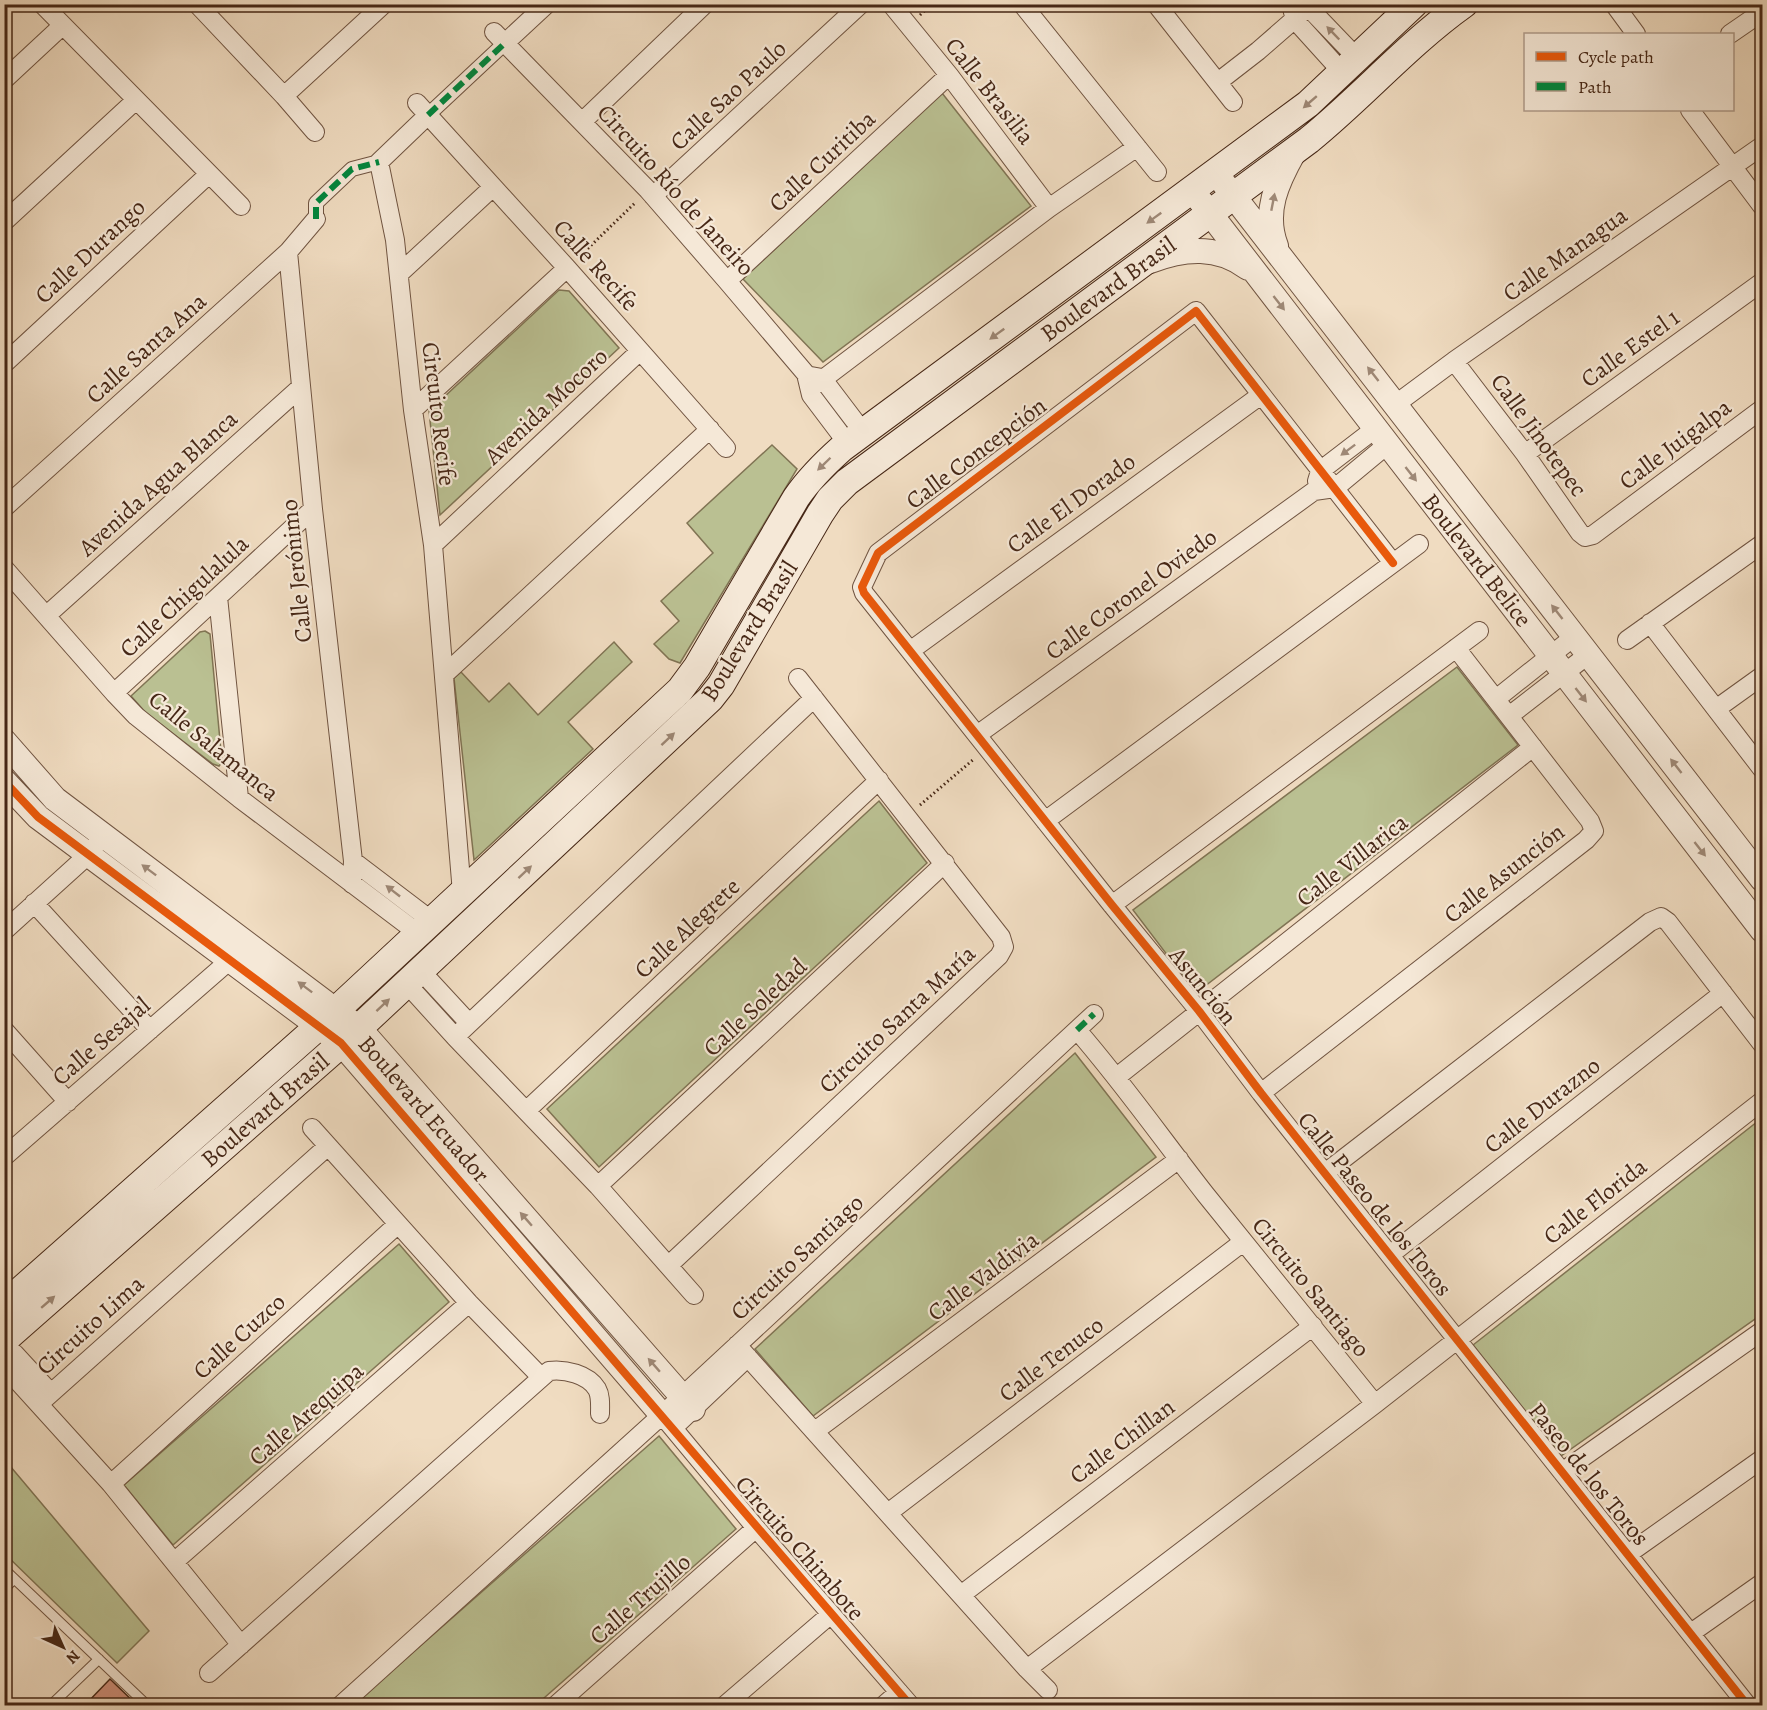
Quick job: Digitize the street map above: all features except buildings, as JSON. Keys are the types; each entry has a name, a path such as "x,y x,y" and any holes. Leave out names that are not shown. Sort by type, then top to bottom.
{"main road":[{"name":"Boulevard Brasil","path":"4,1305 328,1019 690,678 808,480 855,438 1308,104 1414,4"},
{"name":"Boulevard Brasil","path":"4,1340 350,1035 710,699 721,685 820,514 830,499 847,482 1294,151 1335,119 1439,22 1464,4"}],"street":[{"path":"42,4 241,206"},
{"path":"284,96 384,4"},
{"path":"316,219 316,203 352,169 378,162 422,109 499,38 547,4"},
{"path":"583,122 705,4"},
{"name":"Calle Sao Paulo","path":"651,193 861,4"},
{"name":"Calle Brasilia","path":"891,4 949,75 1049,208"},
{"path":"1022,4 1157,172"},
{"path":"1156,4 1233,102"},
{"path":"1614,4 1635,33"},
{"path":"207,8 315,132"},
{"path":"1218,82 1301,8 1349,65"},
{"path":"1731,33 1762,12"},
{"path":"4,80 62,26"},
{"name":"Circuito Río de Janeiro","path":"499,38 651,193 813,381 855,438"},
{"name":"Calle Curitiba","path":"728,281 949,75"},
{"path":"4,222 135,100"},
{"name":"Calle Recife","path":"422,109 726,448"},
{"path":"1691,111 1762,206"},
{"name":"Calle Managua","path":"1396,404 1762,146"},
{"path":"813,381 1049,208 1137,147"},
{"path":"1281,256 1273,237 1271,210 1276,185 1294,151"},
{"name":"Circuito Recife","path":"378,162 395,240 412,410 433,545 462,893"},
{"name":"Boulevard Belice","path":"1215,172 1762,879"},
{"name":"Calle Durango","path":"4,364 209,174"},
{"path":"399,274 493,187"},
{"name":"Boulevard Belice","path":"1192,190 1762,930"},
{"name":"Calle Santa Ana","path":"4,508 288,252 316,219"},
{"path":"1140,265 1164,255 1207,250 1226,255 1244,265 1260,278"},
{"name":"Calle Jerónimo","path":"288,252 313,509 353,861 352,884"},
{"path":"412,410 567,268"},
{"name":"Calle Estel 1","path":"1525,454 1762,282"},
{"name":"Calle Concepción","path":"1112,905 864,593 862,587 878,553 1196,311 1393,563"},
{"name":"Avenida Mocoro","path":"433,545 640,351"},
{"name":"Calle Jinotepec","path":"1454,361 1525,454 1580,533 1586,537"},
{"name":"Avenida Agua Blanca","path":"47,615 301,387"},
{"name":"Calle El Dorado","path":"910,651 1261,394"},
{"name":"Calle Juigalpa","path":"1586,537 1593,535 1762,409"},
{"path":"445,674 710,429"},
{"path":"1314,491 1320,471 1382,436"},
{"path":"1335,488 1382,436"},
{"name":"Calle Coronel Oviedo","path":"982,742 1314,491 1335,488"},
{"name":"Calle Chigulalula","path":"114,693 313,509"},
{"path":"1045,821 1419,544"},
{"path":"1627,640 1762,544"},
{"name":"Calle Salamanca","path":"4,568 136,716 352,884 425,927"},
{"path":"218,597 239,798"},
{"path":"1650,623 1762,769"},
{"path":"1112,905 1479,631"},
{"path":"1509,716 1558,665 1582,645"},
{"name":"Calle Asunción","path":"1261,1093 1577,847 1594,831 1590,820 1456,648"},
{"path":"1496,699 1558,665"},
{"path":"1716,709 1762,676"},
{"name":"Circuito Santa María","path":"669,1265 999,956 1004,947 1001,937 945,863 798,678"},
{"path":"454,1037 814,698"},
{"name":"Boulevard Ecuador","path":"4,741 56,799 103,834 350,1035 687,1403"},
{"name":"Calle Villarica","path":"1118,1077 1533,747"},
{"name":"Calle Alegrete","path":"527,1110 879,780"},
{"name":"Boulevard Ecuador","path":"6,785 38,817 229,961 328,1019"},
{"path":"4,931 88,855 103,834"},
{"path":"353,861 425,927"},
{"name":"Calle Soledad","path":"598,1186 945,863"},
{"path":"34,903 150,1030"},
{"name":"Asunción","path":"1112,905 1199,1011 1261,1093"},
{"name":"Calle Paseo de los Toros","path":"1325,1173 1650,922 1661,917 1668,922 1723,993"},
{"name":"Calle Sesajal","path":"4,1157 229,961"},
{"path":"413,976 469,1023"},
{"path":"413,976 454,1037 598,1186 694,1295"},
{"path":"1723,993 1762,1044"},
{"name":"Calle Durazno","path":"1390,1255 1723,993"},
{"name":"Circuito Santiago","path":"1048,1690 742,1351 1094,1014"},
{"path":"4,1030 68,1102"},
{"name":"Circuito Santiago","path":"1077,1030 1118,1077 1243,1242 1375,1404"},
{"name":"Boulevard Ecuador","path":"350,1035 667,1421"},
{"name":"Calle Paseo de los Toros","path":"1261,1093 1457,1339"},
{"name":"Calle Florida","path":"1457,1339 1762,1101"},
{"path":"312,1128 469,1303 542,1377"},
{"name":"Circuito Lima","path":"241,1645 111,1484 45,1397 328,1146"},
{"name":"Calle Valdivia","path":"815,1431 1179,1160"},
{"name":"Calle Cuzco","path":"111,1484 398,1224"},
{"name":"Calle Tenuco","path":"888,1513 1243,1242"},
{"name":"Calle Arequipa","path":"174,1562 469,1303"},
{"name":"Calle Chillan","path":"961,1595 1313,1326"},
{"path":"1562,1472 1762,1331"},
{"path":"1028,1670 1457,1339"},
{"name":"Paseo de los Toros","path":"1457,1339 1748,1706"},
{"path":"4,1348 15,1354 45,1397"},
{"path":"340,1706 667,1421 742,1351"},
{"path":"4,1366 45,1397"},
{"path":"209,1673 549,1371 562,1369 590,1381 599,1391 600,1414"},
{"name":"Circuito Chimbote","path":"667,1421 756,1528 905,1699"},
{"path":"1628,1554 1762,1459"},
{"name":"Calle Trujillo","path":"555,1706 756,1528"},
{"path":"1691,1633 1762,1583"},
{"path":"724,1706 831,1614"},
{"path":"884,1706 905,1699"}],"lane":[{"path":"4,1569 148,1706"},
{"path":"4,1589 14,1579"},
{"path":"50,1706 99,1659"}],"path":[{"path":"567,268 651,193"},
{"path":"907,816 982,742"}],"green space":[{"path":"942,93 1031,206 823,362 743,279"},
{"path":"559,290 569,291 619,348 440,515 429,411"},
{"path":"772,445 797,469 680,663 669,659 654,644 679,621 661,601 713,553 687,523"},
{"path":"205,631 210,634 222,762 219,766 213,764 146,713 131,696 200,632"},
{"path":"614,642 632,662 568,722 593,749 474,860 454,678 461,672 489,702 509,683 538,715"},
{"path":"1457,667 1518,745 1196,993 1133,910"},
{"path":"879,801 927,863 599,1167 547,1109"},
{"path":"1075,1053 1156,1157 813,1416 755,1349"},
{"path":"1762,1118 1762,1314 1561,1456 1473,1345"},
{"path":"399,1244 449,1302 173,1545 124,1485"},
{"path":"659,1436 736,1529 536,1705 352,1706"},
{"path":"5,1460 149,1631 117,1663 5,1554"}],"marked path":[{"path":"428,115 505,43"},
{"path":"316,219 316,203 352,169 379,162"},
{"path":"1077,1030 1094,1014"}],"cycle path":[{"path":"1393,563 1196,311 878,553 862,587 864,593 1199,1011 1261,1093 1748,1706"},
{"path":"4,781 38,817 341,1043 911,1706"}]}
